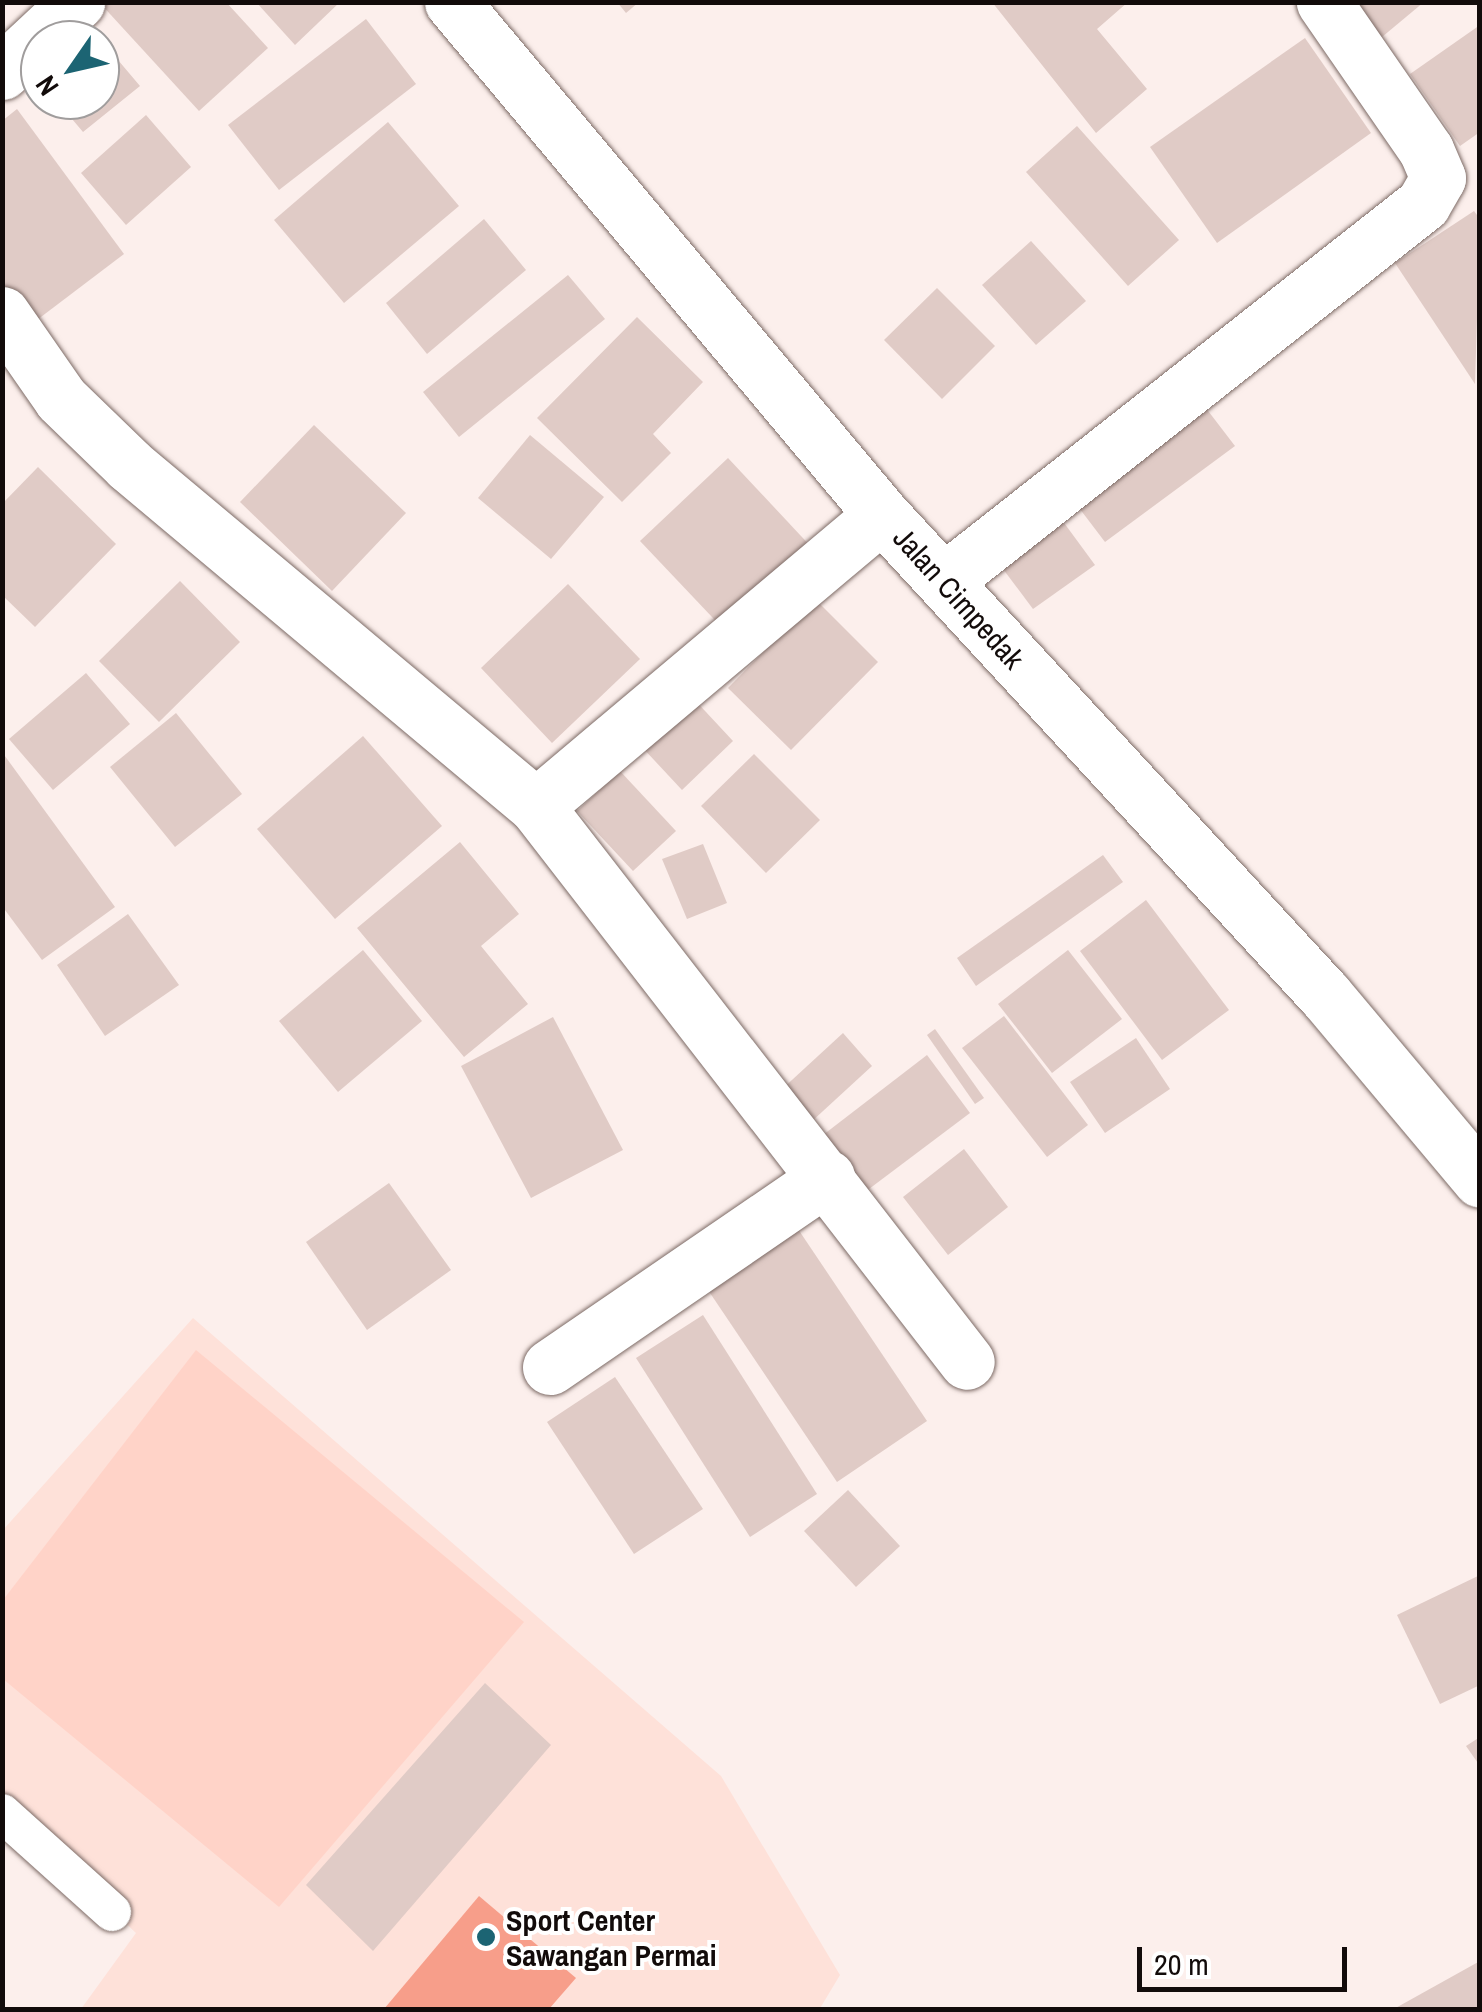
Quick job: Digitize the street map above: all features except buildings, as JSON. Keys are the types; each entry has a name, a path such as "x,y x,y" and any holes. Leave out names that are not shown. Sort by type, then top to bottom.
{"street":[{"path":"2,72 77,2"},
{"name":"Jalan Cimpedak","path":"452,2 882,515 1478,1173"},
{"path":"944,580 1424,204 1438,178 1426,150 1324,2"},
{"path":"2,314 62,398 129,465 536,806 694,1019 827,1177 967,1362"},
{"path":"536,806 882,515"},
{"path":"550,1367 827,1177"}],"lane":[{"path":"2,1813 112,1912"}],"shaded area":[{"name":"Sport Center Sawangan Permai","path":"193,1318 721,1776 840,1975 819,2010 81,2009 136,1933 3,1807 3,1530"},
{"path":"196,1350 524,1622 279,1907 3,1679 3,1600"},
{"name":"Sport Center Sawangan Permai","path":"479,1896 576,1978 549,2009 384,2009"}],"place":[{"name":"Sport Center Sawangan Permai","path":"486,1937"}]}
